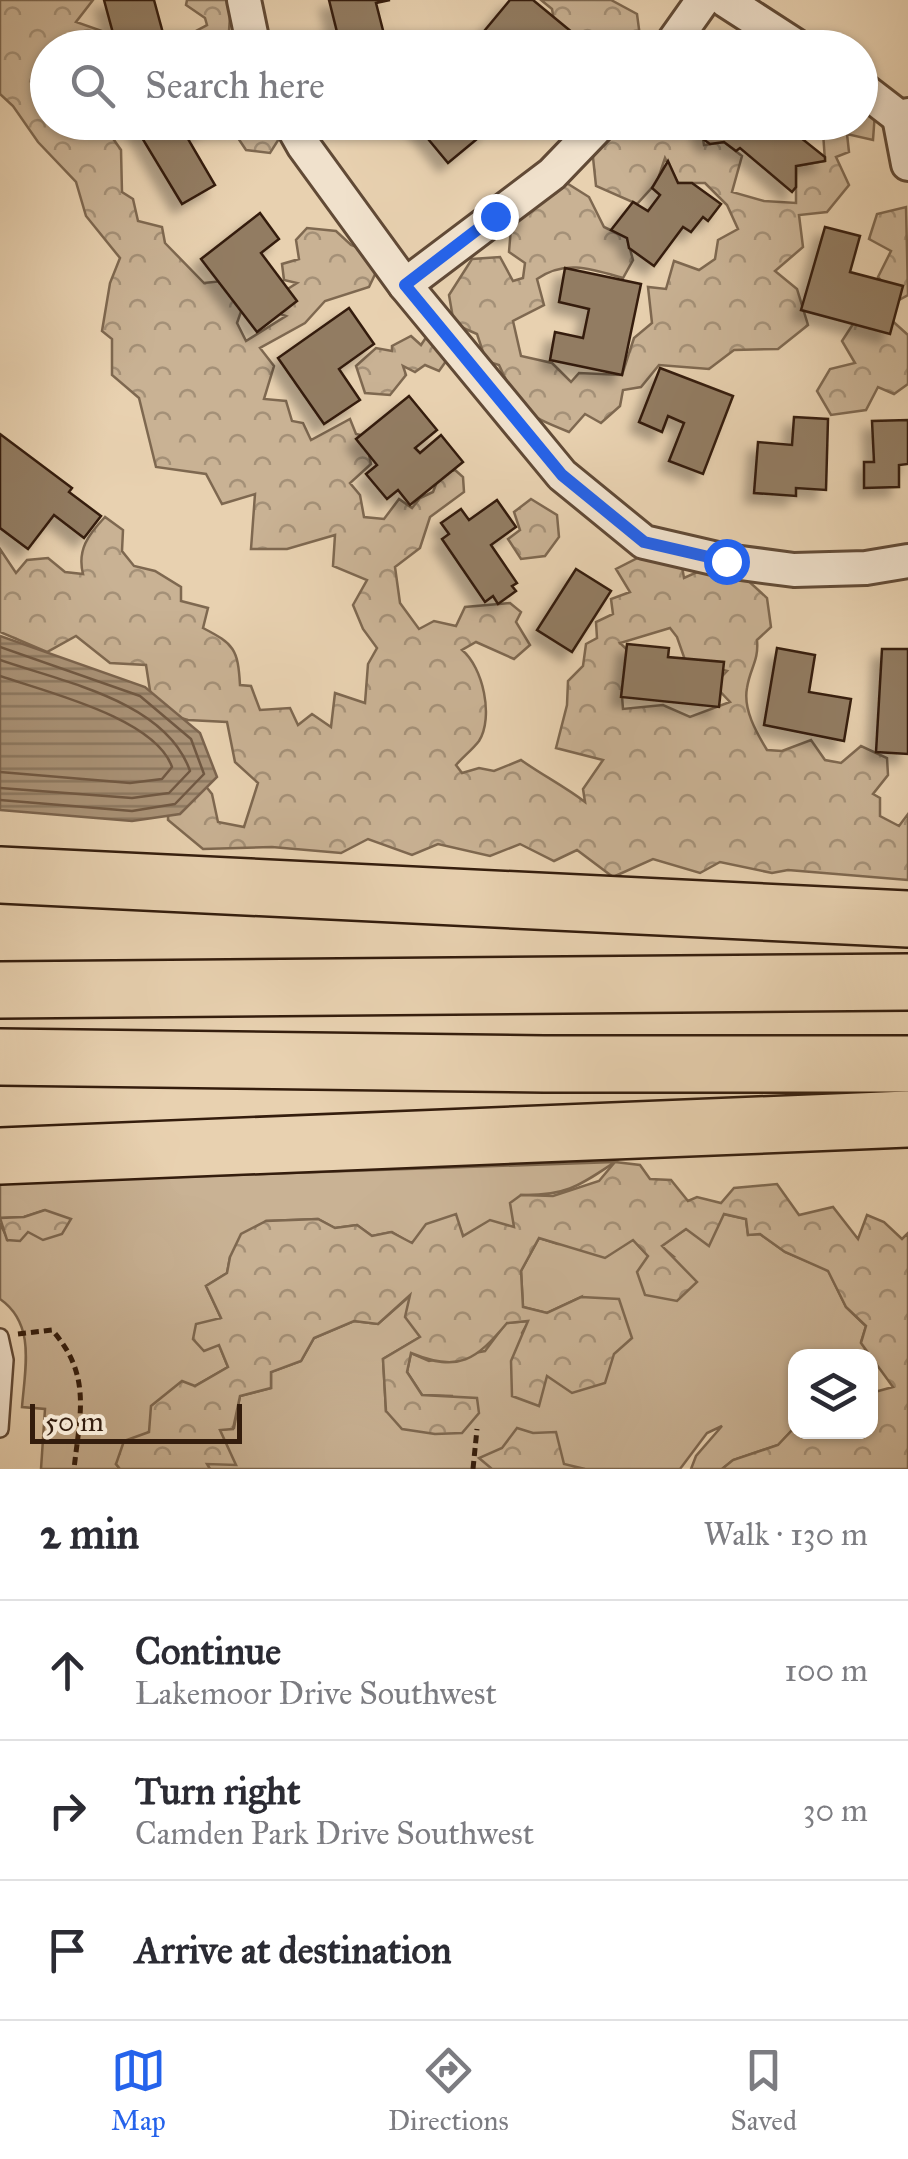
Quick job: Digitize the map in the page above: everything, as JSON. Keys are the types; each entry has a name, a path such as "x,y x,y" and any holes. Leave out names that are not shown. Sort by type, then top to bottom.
{"highway":[{"path":"0,875 908,919"},
{"path":"0,990 908,982"},
{"path":"0,1056 544,1064 908,1064"},
{"path":"0,1156 908,1119"}],"street":[{"path":"244,0 250,30"},
{"path":"682,30 703,0"},
{"path":"726,0 772,30"},
{"path":"878,99 904,116 908,164"},
{"path":"301,140 405,285 562,475 644,542 726,561 794,570 866,568 908,561"},
{"path":"405,285 552,174 585,140"}],"lane":[{"path":"0,1337 5,1360 0,1429"}],"path":[{"path":"0,1337 52,1330 68,1348 78,1368 82,1398 74,1469"},
{"path":"473,1469 477,1429"}],"green space":[{"path":"0,0 93,0 76,22 99,30 30,30 30,130 0,94"},
{"path":"187,0 231,0 229,30 198,30 207,25 205,18 186,5"},
{"path":"541,0 611,0 637,14 639,30 556,30 552,9"},
{"path":"114,140 121,150 122,192 133,199 138,221 162,227 165,243 204,283 223,281 243,306 237,323 246,341 286,316 280,314 286,290 297,283 284,280 282,264 299,259 296,240 307,228 336,231 351,245 368,251 378,268 369,287 325,301 305,323 260,348 274,366 264,399 286,401 292,421 303,423 311,440 350,419 356,434 365,436 371,464 350,483 360,495 364,517 384,519 399,499 412,508 420,498 433,492 440,474 455,470 463,477 464,492 430,517 420,548 395,567 400,603 419,629 434,621 456,626 465,607 510,603 521,612 516,622 530,645 514,659 476,642 462,650 481,680 486,719 479,741 456,765 462,773 479,768 494,771 521,760 585,802 583,789 603,760 556,748 567,705 568,681 583,666 586,644 597,638 596,622 613,614 611,599 630,592 616,569 677,538 684,578 711,566 716,580 743,576 767,598 771,627 757,640 746,696 751,720 767,750 782,751 811,740 825,760 841,763 861,746 887,758 888,775 873,794 880,798 880,816 899,826 908,814 908,880 788,870 772,873 720,862 700,873 653,859 613,877 577,850 554,861 520,844 490,856 438,844 412,855 368,839 341,853 272,847 203,849 168,820 169,782 196,774 212,794 218,822 244,827 258,783 235,762 227,722 188,720 153,710 146,665 110,663 76,636 47,652 0,632 0,549 16,573 27,560 48,558 65,572 83,574 85,543 105,517 123,530 122,551 134,566 155,571 181,587 181,601 208,608 203,628 232,649 240,685 251,686 260,710 290,708 298,725 312,714 331,727 335,693 365,703 368,664 377,648 353,605 367,580 333,566 335,535 287,549 251,549 255,494 222,504 206,474 156,467 139,398 112,375 112,339 102,331 110,283 120,258 86,216 76,182 38,142","holes":["670,628 685,660 727,671 714,685 730,702 690,717 663,705 623,709 622,696 637,659 620,643"]},
{"path":"239,140 278,140 270,153 246,150"},
{"path":"600,140 703,140 704,145 724,142 742,156 732,192 764,201 796,203 796,166 825,161 824,140 848,140 849,152 836,157 849,185 827,212 799,215 803,247 775,271 797,289 808,325 778,349 734,350 709,369 659,365 641,387 623,390 620,406 601,423 585,414 569,432 524,408 499,365 486,361 477,334 454,324 449,295 472,259 500,257 513,281 523,278 525,263 509,252 512,215 565,182 589,197 604,227 627,238 633,260 623,278 568,268 537,279 544,305 513,321 521,356 552,363 571,382 579,373 622,375 634,338 652,323 648,287 666,289 674,261 699,270 715,259 718,240 738,229 727,205 705,183 678,183 665,158 657,182 637,204 596,186 592,148"},
{"path":"906,207 908,295 899,300 878,277 891,251 869,239 877,214"},
{"path":"888,317 908,335 908,384 894,394 878,387 866,410 831,415 817,391 830,369 855,363 842,341 855,321"},
{"path":"411,336 421,345 425,339 433,339 449,357 439,371 425,365 415,372 403,366 406,375 390,395 365,393 356,366 376,348 392,351 392,346"},
{"path":"531,499 557,515 559,537 545,556 521,559 508,539 520,530 514,512"},
{"path":"615,1162 571,1188 550,1194 521,1195 515,1227 463,1236 455,1215 412,1244 392,1232 372,1236 357,1225 335,1228 318,1219 266,1221 230,1257 227,1273 206,1286 221,1318 219,1345 228,1367 195,1386 116,1464 120,1469 41,1469 45,1409 22,1407 26,1348 19,1321 0,1299 0,1223 8,1240 45,1210 24,1217 0,1218 0,1183"},
{"path":"615,1162 640,1165 650,1179 671,1180 688,1201 697,1197 721,1203 734,1188 777,1184 799,1215 833,1207 858,1239 867,1215 884,1222 902,1239 908,1233 908,1469 722,1469 733,1460 778,1445 788,1434 788,1439 878,1439 878,1391 893,1387 878,1366 878,1349 865,1349 861,1343 866,1326 846,1307 828,1271 785,1252 760,1234 748,1235 746,1219 724,1214 709,1246 686,1229 662,1246 697,1282 677,1301 645,1295 637,1272 648,1256 633,1240 605,1258 539,1238 521,1271 523,1307 547,1313 581,1297 619,1299 632,1338 614,1354 605,1383 572,1393 547,1376 539,1406 512,1396 511,1361 528,1321 507,1323 486,1346 465,1359 442,1362 411,1353 407,1372 422,1395 477,1398 479,1413 462,1433 402,1429 386,1411 383,1359 420,1337 405,1317 410,1295 378,1324 354,1321 314,1338 301,1361 271,1372 271,1388 240,1396 233,1429 220,1430 236,1465 207,1464 210,1469 120,1469 116,1464 124,1441 149,1432 151,1406 182,1381 195,1386 228,1367 219,1345 204,1351 193,1339 196,1324 221,1318 206,1286 227,1273 241,1234 266,1221 318,1219 335,1228 357,1225 372,1236 391,1232 412,1243 426,1224 456,1214 463,1236 490,1220 514,1227 510,1203 521,1195 553,1196 599,1181"},
{"path":"45,1210 71,1219 62,1234 43,1240 28,1232 20,1241 7,1240 0,1218 24,1217"},
{"path":"723,1214 746,1219 748,1235 760,1234 785,1252 828,1270 846,1307 866,1326 861,1342 866,1349 788,1349 788,1434 778,1445 733,1460 722,1469 691,1469 696,1456 722,1426 707,1433 680,1469 210,1469 206,1464 220,1430 234,1428 240,1396 271,1388 271,1372 301,1361 314,1338 354,1321 378,1324 412,1294 420,1337 383,1359 386,1411 453,1396 422,1395 407,1372 411,1353 429,1361 485,1351 506,1323 529,1321 522,1333 547,1376 581,1297 547,1313 523,1307 521,1271 539,1238 558,1244 633,1240 648,1256 673,1256 661,1246 686,1229"},
{"path":"517,1428 533,1433 556,1432 564,1464 585,1469 492,1469 479,1458 502,1448"}],"water":[{"path":"0,636 145,687 200,733 217,777 180,814 132,821 0,810"}],"building":[{"path":"104,0 154,0 162,30 112,30"},
{"path":"329,0 390,0 376,3 383,30 336,30"},
{"path":"510,0 533,0 569,30 485,30"},
{"path":"143,140 189,140 215,185 182,204"},
{"path":"429,140 476,140 448,163"},
{"path":"704,140 804,140 825,161 796,166 796,187 792,192 740,148 736,151 724,142 710,144"},
{"path":"668,161 678,183 692,183 721,204 708,221 703,217 691,232 683,227 654,266 629,248 627,238 611,230 633,202 648,211 660,195 652,188"},
{"path":"260,213 279,239 261,253 297,301 257,332 201,259"},
{"path":"825,227 860,236 850,272 903,286 890,334 801,310"},
{"path":"565,268 641,284 622,375 550,360 555,332 583,338 589,309 559,302"},
{"path":"349,308 374,344 339,369 360,400 324,424 278,358"},
{"path":"660,368 733,396 703,474 669,461 684,423 668,416 662,432 639,422"},
{"path":"409,396 437,430 415,448 420,453 441,435 463,462 410,505 398,490 387,499 366,474 377,465 356,439"},
{"path":"794,417 828,419 826,490 796,488 796,496 754,493 758,442 792,445"},
{"path":"908,420 908,464 899,465 899,487 864,488 864,462 874,462 872,421"},
{"path":"0,434 72,488 69,492 101,516 84,538 54,515 28,549 0,528"},
{"path":"497,500 516,527 491,545 517,583 512,586 516,591 498,604 493,596 485,602 442,539 449,534 441,523 461,509 469,520"},
{"path":"576,569 611,591 572,652 537,630"},
{"path":"627,644 669,648 668,657 724,662 719,707 621,697"},
{"path":"777,648 815,655 809,692 851,699 844,741 764,725"},
{"path":"882,649 908,649 908,754 876,752"}],"route":[{"path":"495,216 405,285 562,475 644,542 726,561"}]}
